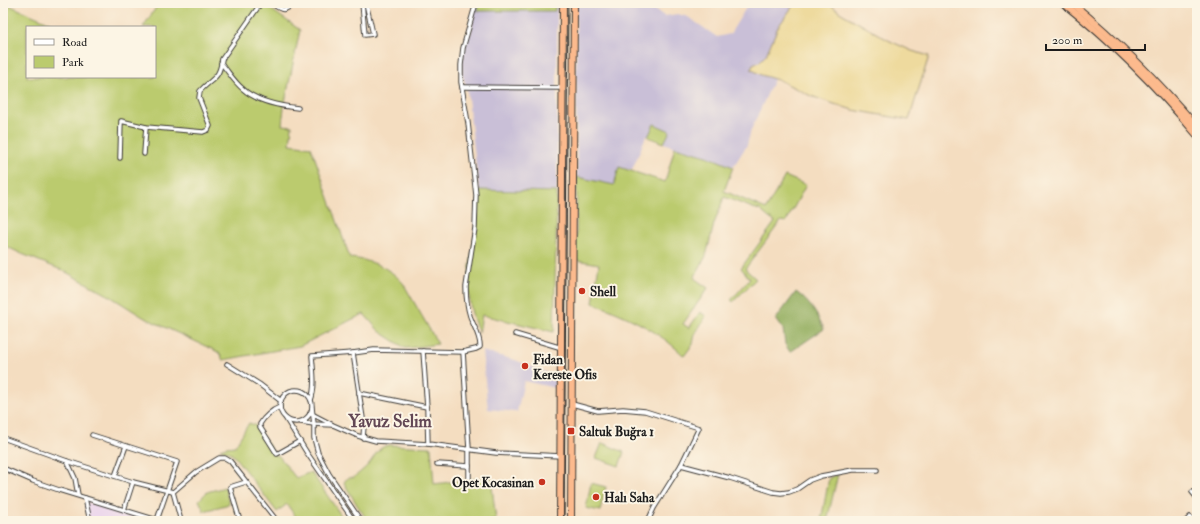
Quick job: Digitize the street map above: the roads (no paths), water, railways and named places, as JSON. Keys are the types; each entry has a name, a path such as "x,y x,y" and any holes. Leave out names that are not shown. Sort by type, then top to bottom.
{"highway":[{"path":"560,521 563,3"},
{"path":"571,521 574,3"},
{"path":"1063,3 1113,46 1146,79 1197,135"},
{"path":"1072,3 1150,75 1197,127"}],"street":[{"path":"120,158 121,121 146,127 205,132 208,130 210,126 199,98 201,89 216,76 222,63 222,59 260,3"},
{"path":"271,3 279,9 284,10 289,8 294,3"},
{"path":"342,3 350,3"},
{"path":"362,3 365,35 373,34 366,3"},
{"path":"311,400 313,394 314,376 312,356 374,350 463,352 478,349 480,347 470,317 466,297 466,287 475,228 476,195 474,167 460,71 462,54 476,3"},
{"path":"222,63 241,88 250,95 272,103 298,108"},
{"path":"462,87 562,88"},
{"path":"144,154 146,127"},
{"path":"515,334 562,348"},
{"path":"423,352 428,444"},
{"path":"463,352 469,449 469,479"},
{"path":"354,353 364,425 363,438"},
{"path":"226,364 259,384 281,401"},
{"path":"354,521 283,415 280,407 281,401 283,396 288,392 295,390 303,392 308,395 311,400 311,414 314,424 315,443 320,457 331,478 361,521"},
{"path":"359,393 427,407"},
{"path":"572,404 598,411 619,409 645,411 699,428 682,465 654,508 648,521"},
{"path":"280,407 275,409 263,419 260,427 276,454 300,441"},
{"path":"311,414 363,438 386,443 428,444 496,452 561,456"},
{"path":"299,422 311,414"},
{"path":"286,419 294,422 333,425"},
{"path":"3,468 33,481 158,520 177,462 92,435"},
{"path":"3,438 67,461 133,482 173,492"},
{"path":"115,476 126,446"},
{"path":"173,492 196,472 221,458 227,459 277,521"},
{"path":"67,461 75,478 78,495"},
{"path":"437,464 469,466"},
{"path":"682,465 780,493 789,492 810,480 822,476 853,470 877,470"},
{"path":"124,510 133,482"},
{"path":"240,521 230,487 246,482"},
{"path":"173,492 181,521"},
{"path":"1192,492 1197,498"},
{"path":"85,498 90,521"},
{"path":"1186,521 1190,517 1194,521"}],"tram line":[{"path":"564,521 568,3"}],"place":[{"name":"Shell","path":"582,291"},
{"name":"Fidan Kereste Ofis","path":"525,366"},
{"name":"Saltuk Buğra 1","path":"571,431"},
{"name":"Opet Kocasinan","path":"542,482"},
{"name":"Halı Saha","path":"596,497"}],"district":[{"name":"Yavuz Selim","path":"390,421"}]}
